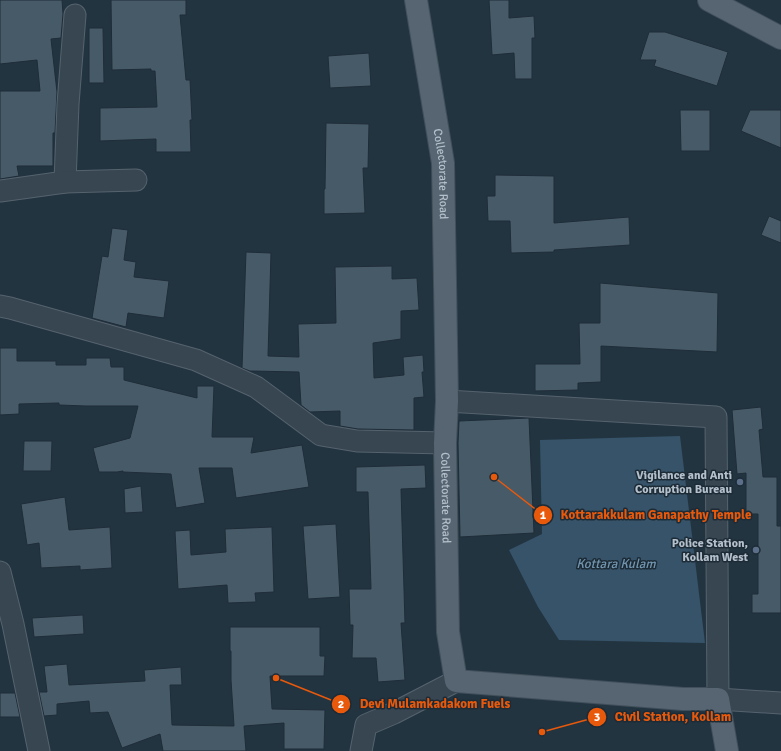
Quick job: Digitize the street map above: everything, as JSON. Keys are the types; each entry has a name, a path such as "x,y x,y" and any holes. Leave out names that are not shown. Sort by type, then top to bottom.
{"main road":[{"name":"Collectorate Road","path":"416,0 443,163 447,401 445,443 448,632 456,681"},
{"path":"709,0 781,38"},
{"path":"456,681 683,699 718,699 727,751"}],"street":[{"path":"65,182 68,104 76,15"},
{"path":"0,191 65,182 136,180"},
{"path":"0,306 196,360 256,387 322,436 357,441 445,443"},
{"path":"447,401 716,417 718,699 781,703"},
{"path":"0,572 13,624 39,751"},
{"path":"361,751 366,725 394,713 456,681"}],"water":[{"name":"Kottara Kulam","path":"680,436 705,643 559,640 538,607 509,550 542,534 540,440"}],"building":[{"path":"0,0 62,0 63,14 61,38 51,39 57,92 55,133 53,133 53,166 17,166 19,176 0,179 0,91 40,91 37,60 0,64"},
{"path":"111,0 186,0 186,15 180,15 186,80 190,80 192,120 190,120 191,152 156,152 156,139 100,141 100,108 157,107 155,71 151,71 151,69 112,70"},
{"path":"489,0 509,0 509,18 534,16 535,38 532,38 532,79 515,79 514,53 492,55"},
{"path":"89,28 103,28 104,83 89,83"},
{"path":"649,32 665,32 728,52 717,86 654,66 656,60 640,60"},
{"path":"369,53 371,86 330,88 328,56"},
{"path":"680,110 710,110 710,151 681,151"},
{"path":"750,110 781,110 781,148 741,131"},
{"path":"326,123 369,124 368,168 363,168 365,213 324,214"},
{"path":"495,175 554,176 554,223 629,217 630,245 554,250 554,252 511,253 510,221 488,221 487,196 495,196"},
{"path":"769,216 781,221 781,243 761,235"},
{"path":"112,228 128,230 124,260 136,262 134,277 169,281 164,318 128,313 126,327 92,318 102,256 108,257"},
{"path":"246,252 271,253 268,356 299,357 298,324 336,323 335,267 392,266 392,279 417,278 419,310 401,311 401,339 373,343 374,378 404,375 403,357 423,355 424,372 422,372 424,397 414,398 414,430 358,429 340,426 340,411 310,412 301,405 299,372 250,371 242,368"},
{"path":"600,283 718,293 717,352 601,346 601,382 578,383 578,390 535,391 535,364 580,364 579,323 600,323"},
{"path":"0,348 17,348 17,361 56,361 56,365 86,365 86,358 110,358 111,367 124,367 124,380 197,398 197,386 214,386 212,437 254,437 251,453 302,445 309,487 236,498 232,468 199,468 205,503 176,508 171,474 123,471 99,472 93,448 130,438 138,406 59,405 59,403 19,404 19,414 0,415"},
{"path":"761,407 763,429 759,430 763,477 777,477 777,526 781,526 781,613 752,613 752,594 758,594 758,514 746,514 746,473 737,474 732,410"},
{"path":"529,418 534,533 460,537 459,421"},
{"path":"24,441 52,441 51,471 23,471"},
{"path":"425,465 426,488 401,489 405,623 401,623 405,680 378,682 376,658 352,658 353,625 350,625 349,589 371,589 368,492 356,492 356,467"},
{"path":"141,486 143,512 125,513 124,489"},
{"path":"65,497 69,530 110,527 112,568 80,570 80,566 41,568 39,543 27,545 21,504"},
{"path":"336,524 340,597 308,599 303,526"},
{"path":"272,527 274,592 255,593 256,602 228,603 227,585 178,589 175,531 190,530 191,555 226,552 225,529"},
{"path":"83,615 84,634 34,637 32,618"},
{"path":"230,627 320,627 320,656 325,656 324,676 270,676 272,709 325,710 324,749 284,749 284,723 244,726 246,751 163,751 160,734 122,748 108,712 90,713 89,701 57,704 57,715 44,716 39,692 47,692 44,666 67,664 69,685 145,681 144,670 181,667 182,685 170,685 172,725 234,726"},
{"path":"0,693 15,693 20,717 0,717"}],"place":[{"name":"Kottarakkulam Ganapathy Temple","path":"494,477"},
{"name":"Vigilance and Anti Corruption Bureau","path":"740,482"},
{"name":"Police Station, Kollam West","path":"756,550"},
{"name":"Devi Mulamkadakom Fuels","path":"276,678"},
{"name":"Civil Station, Kollam","path":"542,732"}]}
